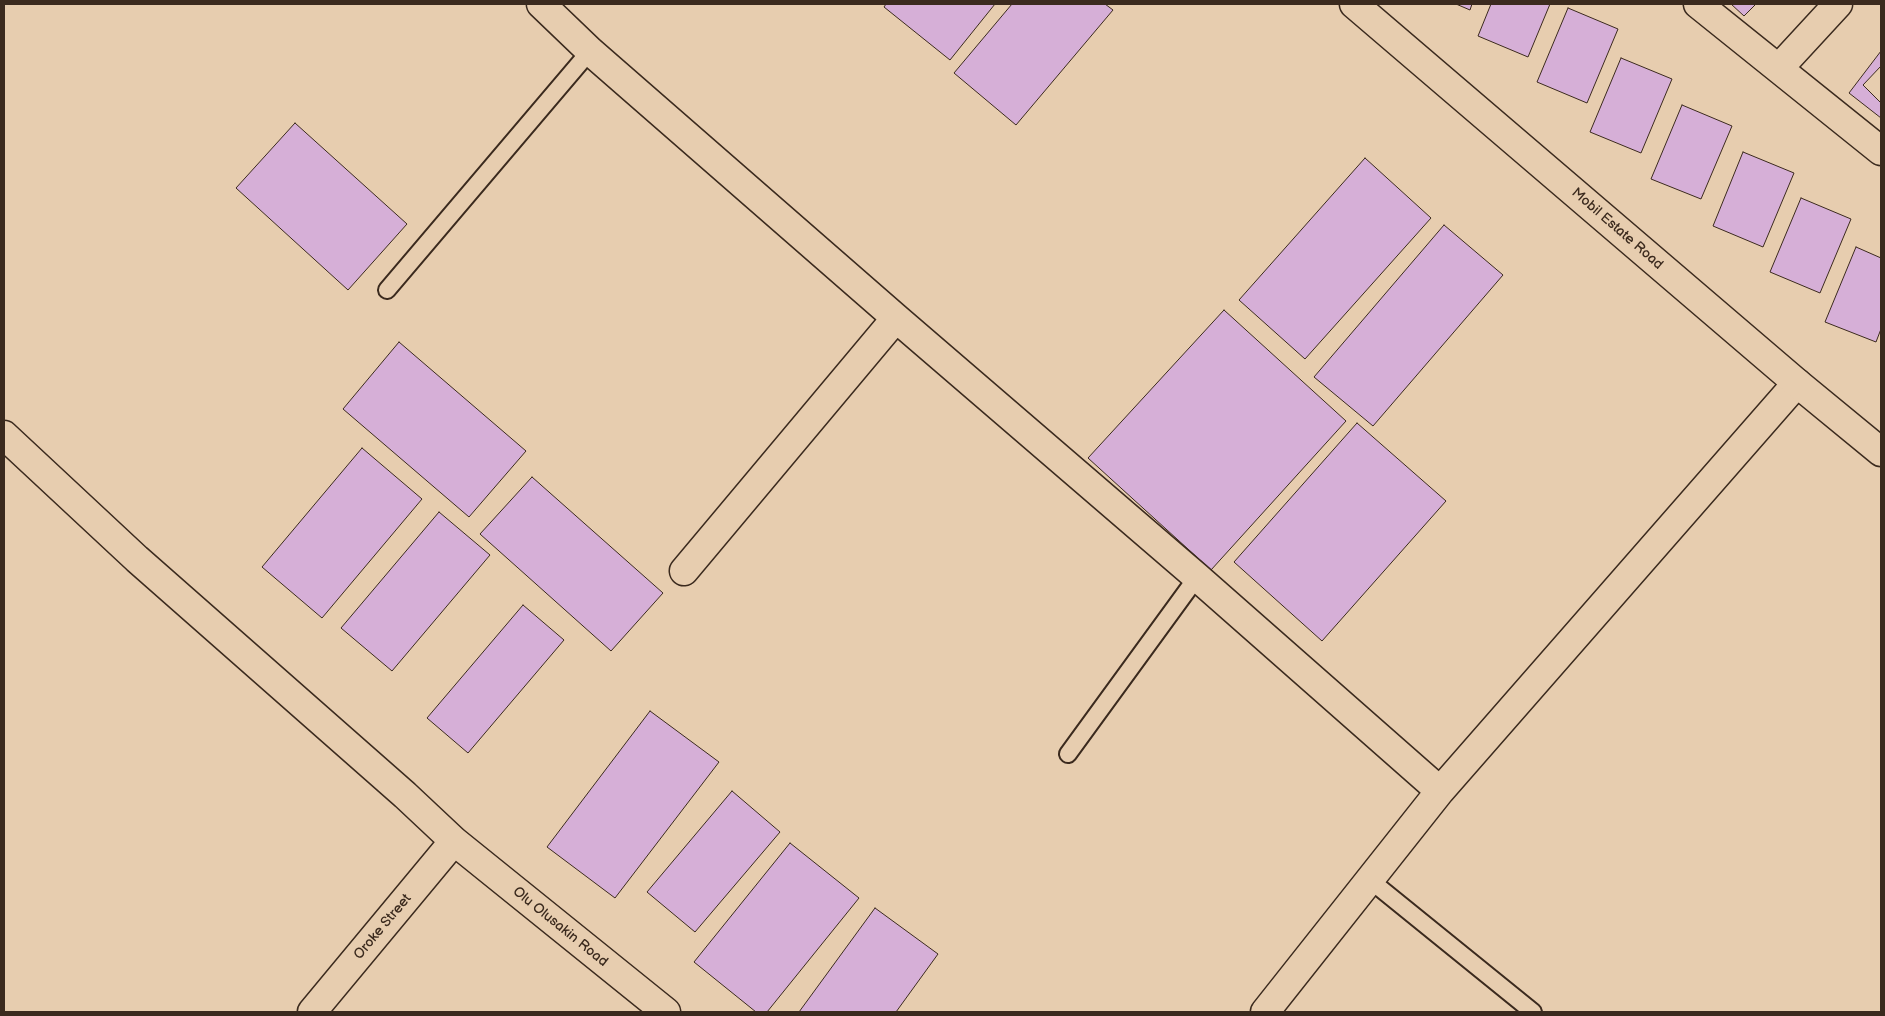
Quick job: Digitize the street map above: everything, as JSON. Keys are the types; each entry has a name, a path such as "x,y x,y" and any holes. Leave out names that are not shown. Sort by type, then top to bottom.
{"street":[{"path":"541,4 590,51 1197,577 1440,791"},
{"name":"Mobil Estate Road","path":"1354,4 1797,383 1881,452"},
{"path":"1698,4 1881,151"},
{"path":"1779,68 1838,4"},
{"path":"684,571 896,318"},
{"path":"1264,1012 1440,791 1797,383"},
{"name":"Olu Olusakin Road","path":"4,435 137,559 454,841 666,1012"},
{"name":"Oroke Street","path":"312,1012 454,841"}],"lane":[{"path":"387,290 590,51"},
{"path":"1068,754 1197,577"},
{"path":"1370,880 1533,1012"}],"building":[{"path":"886,4 995,4 950,60 884,7"},
{"path":"1012,4 1105,4 1113,10 1016,125 954,73"},
{"path":"1456,4 1472,4 1470,10"},
{"path":"1491,4 1550,4 1528,57 1478,36"},
{"path":"1731,4 1756,4 1744,16"},
{"path":"1568,8 1618,29 1587,103 1537,82"},
{"path":"1881,51 1881,118 1849,93"},
{"path":"1621,58 1672,79 1641,153 1590,132"},
{"path":"1881,66 1881,103 1863,85"},
{"path":"1682,105 1732,126 1701,199 1651,179"},
{"path":"295,123 407,224 348,290 236,188"},
{"path":"1743,152 1794,173 1763,247 1713,226"},
{"path":"1365,158 1431,218 1305,359 1239,300"},
{"path":"1801,198 1851,219 1820,293 1770,272"},
{"path":"1444,225 1503,275 1373,426 1314,377"},
{"path":"1856,247 1881,258 1881,329 1876,342 1825,322"},
{"path":"1224,310 1346,421 1211,570 1088,458"},
{"path":"399,342 526,451 469,517 343,409"},
{"path":"1357,423 1446,501 1322,641 1234,562"},
{"path":"362,448 422,499 322,618 262,567"},
{"path":"532,477 663,593 611,651 480,534"},
{"path":"439,512 490,555 392,671 341,628"},
{"path":"523,605 564,640 468,753 427,718"},
{"path":"650,711 719,762 615,898 547,847"},
{"path":"732,791 780,832 695,932 647,892"},
{"path":"790,843 859,898 767,1012 756,1012 694,962"},
{"path":"875,908 938,954 896,1012 799,1012"}]}
